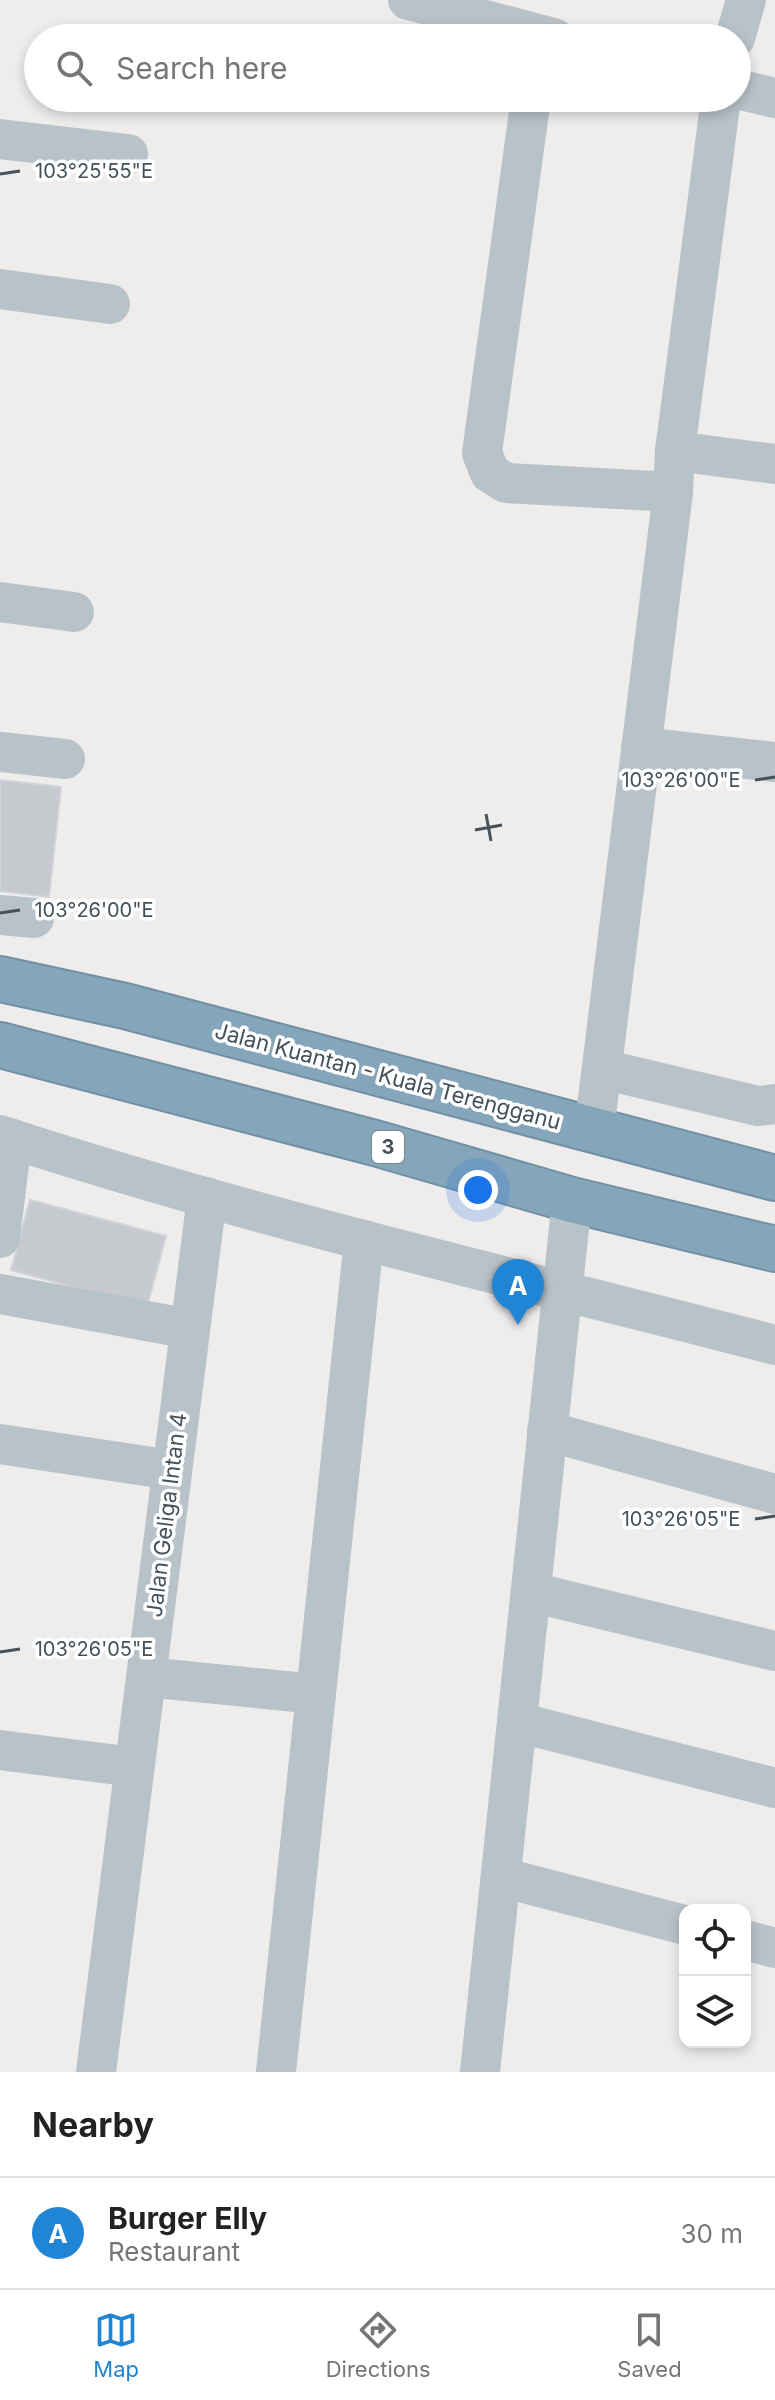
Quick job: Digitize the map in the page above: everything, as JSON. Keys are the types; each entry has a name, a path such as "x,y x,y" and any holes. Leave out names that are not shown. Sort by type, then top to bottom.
{"highway":[{"name":"Jalan Kuantan - Kuala Terengganu","path":"0,979 125,1006 775,1178"},
{"name":"3","path":"0,1045 375,1143 572,1200 775,1249"}],"street":[{"path":"408,0 496,24"},
{"path":"739,24 746,0"},
{"path":"751,92 775,98"},
{"path":"529,112 482,453 490,473 506,483 673,492"},
{"path":"594,1131 673,492 675,451 719,112"},
{"path":"0,139 128,154"},
{"path":"0,289 110,304"},
{"path":"675,451 775,464"},
{"path":"0,602 74,612"},
{"path":"641,747 775,762"},
{"path":"0,752 65,759"},
{"path":"602,1069 758,1106 775,1104"},
{"path":"0,1238 6,1137 364,1240 775,1345"},
{"name":"Jalan Geliga Intan 4","path":"96,2072 207,1197"},
{"path":"490,2070 501,1877 572,1200"},
{"path":"276,2072 364,1240"},
{"path":"0,1294 190,1329"},
{"path":"547,1431 775,1494"},
{"path":"0,1444 172,1470"},
{"path":"531,1592 775,1651"},
{"path":"146,1677 316,1694"},
{"path":"517,1722 775,1788"},
{"path":"0,1750 134,1767"},
{"path":"501,1877 679,1923"},
{"path":"751,1942 775,1948"}],"building":[{"path":"0,780 61,787 49,897 0,891"},
{"path":"30,1200 166,1236 147,1307 11,1270"}],"place":[{"name":"Burger Elly","path":"518,1325"}]}
